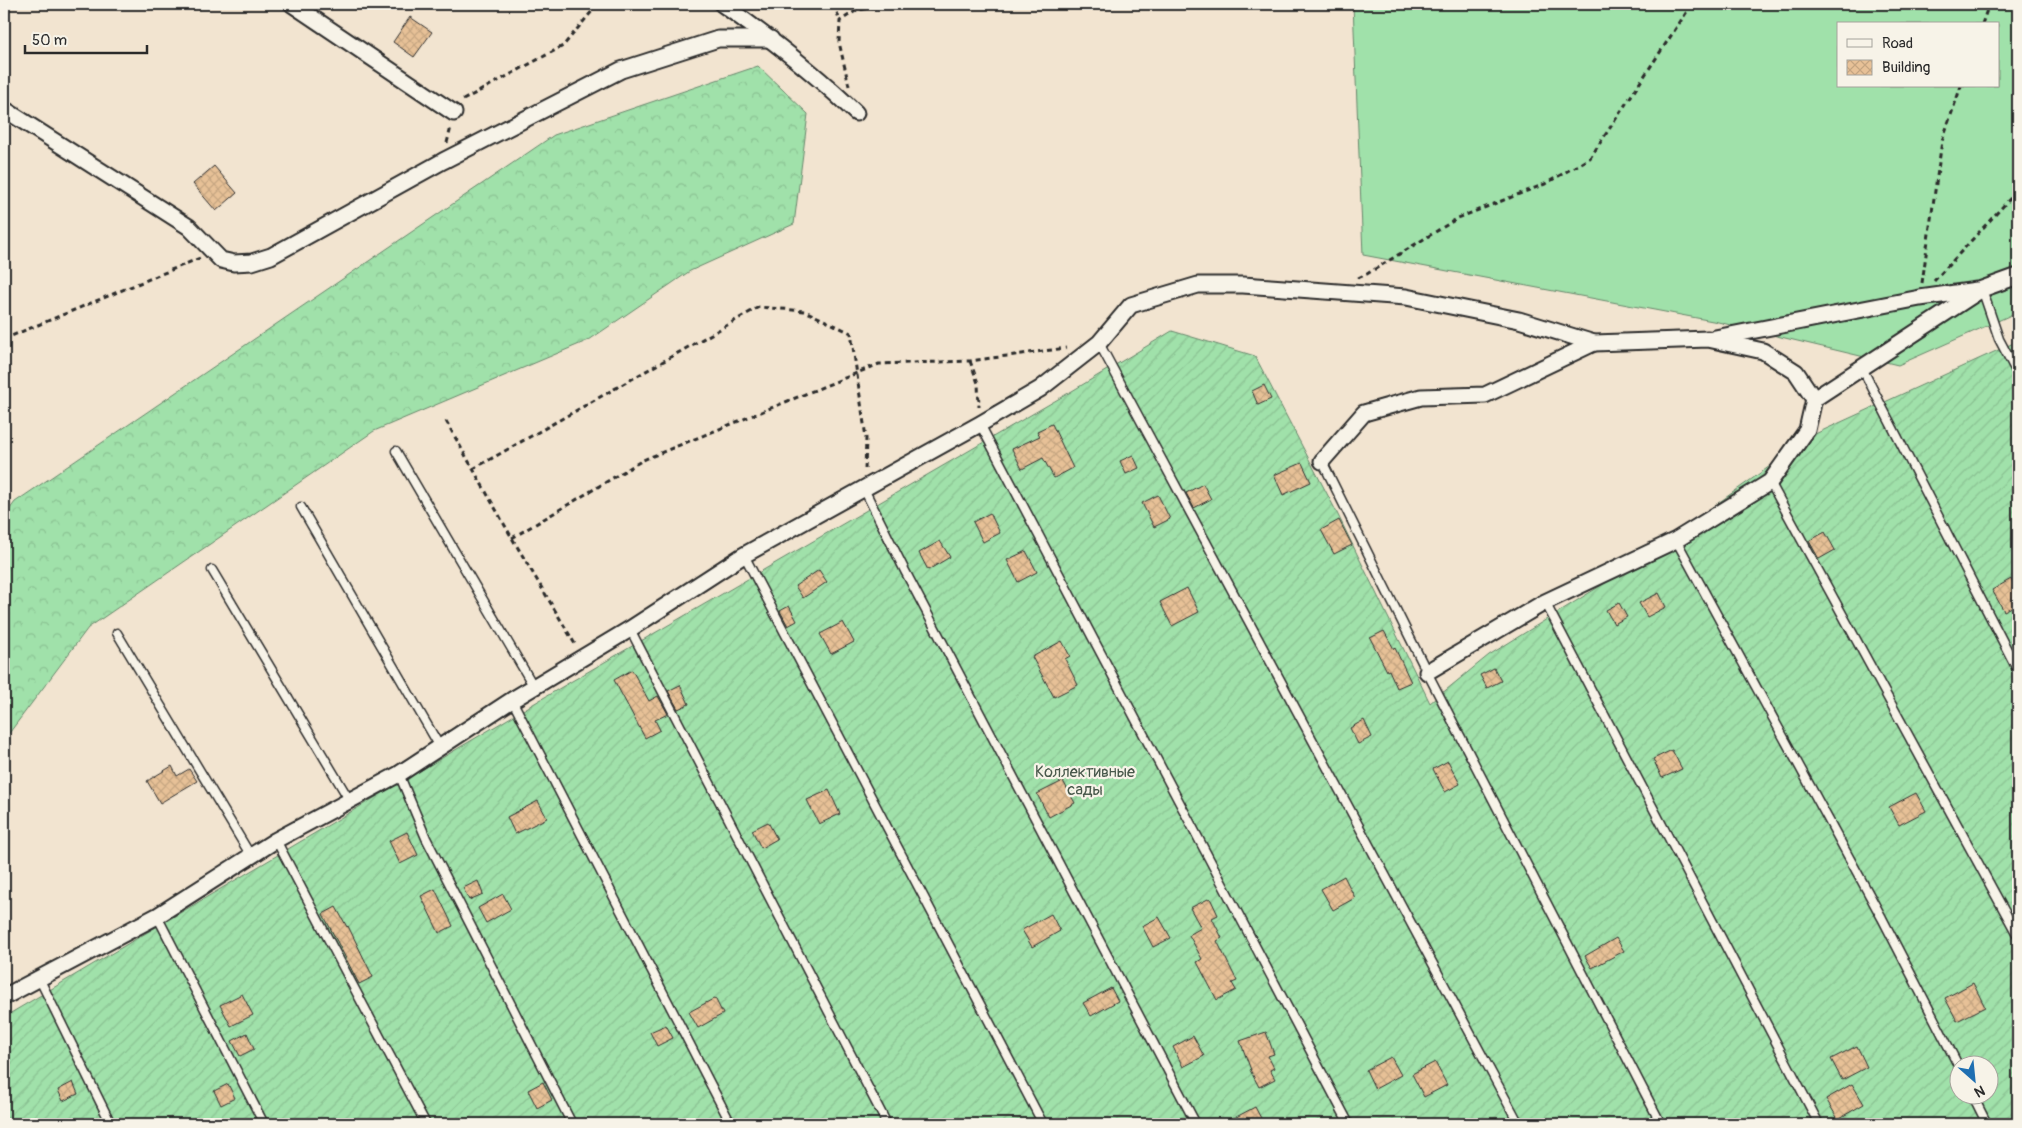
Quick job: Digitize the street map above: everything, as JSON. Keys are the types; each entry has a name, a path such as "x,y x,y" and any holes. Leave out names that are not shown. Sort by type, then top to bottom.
{"street":[{"path":"292,4 454,113"},
{"path":"722,4 771,39 821,79 856,113"},
{"path":"4,109 189,228 221,260 234,263 252,262 271,256 443,161 471,149 621,70 718,39 771,39"},
{"path":"4,997 157,916 276,840 399,774 512,700 630,629 744,555 1040,389 1099,343 1131,305 1198,285 1243,285 1406,297 1519,320 1594,343 1708,339 1920,298 1982,289 2018,276"},
{"path":"1427,672 1545,602 1676,540 1770,482 1807,430 1814,399 1982,289"},
{"path":"1708,339 1763,351 1796,372 1814,399"},
{"path":"1322,461 1364,413 1421,397 1485,395 1594,343"}],"lane":[{"path":"1982,289 1999,339 2018,375"},
{"path":"1099,343 1519,1124"},
{"path":"1862,368 2018,671"},
{"path":"980,424 1348,1124"},
{"path":"396,451 534,687"},
{"path":"1322,461 1427,672 1661,1124"},
{"path":"1770,482 2018,936"},
{"path":"864,489 905,571 1196,1124"},
{"path":"301,507 440,747"},
{"path":"1676,540 1882,918 1953,1056"},
{"path":"744,555 1043,1124"},
{"path":"212,570 350,801"},
{"path":"1545,602 1819,1124"},
{"path":"630,629 887,1124"},
{"path":"117,633 251,856"},
{"path":"512,700 731,1124"},
{"path":"399,774 426,838 572,1124"},
{"path":"276,840 426,1124"},
{"path":"157,916 264,1124"},
{"path":"39,978 111,1124"},
{"path":"1978,1106 1988,1124"}],"path":[{"path":"443,161 458,103 563,46 598,4"},
{"path":"834,4 840,21 839,42 856,113"},
{"path":"840,21 857,10 898,4 912,6 916,4"},
{"path":"1349,281 1367,274 1458,218 1545,184 1590,158 1692,4"},
{"path":"1983,22 1989,4"},
{"path":"1920,298 1942,141 1960,88"},
{"path":"4,339 214,252"},
{"path":"473,469 759,307 805,311 851,333 866,438 864,489"},
{"path":"512,538 643,460 879,364 970,361 1070,347"},
{"path":"970,361 978,383 980,424"},
{"path":"446,421 583,658"}],"green space":[{"path":"1353,4 2018,4 2018,312 1898,365 1718,322 1363,255"},
{"path":"758,66 808,114 794,224 690,271 589,340 374,431 88,628 4,740 4,517 15,502 554,135"},
{"name":"Коллективные сады","path":"1172,331 1255,356 1335,509 1430,703 1489,655 1610,580 1815,434 2018,341 2018,1124 4,1124 4,1017 572,681"}],"building":[{"path":"410,17 432,32 414,57 393,42"},
{"path":"214,166 237,193 216,211 193,184"},
{"path":"1264,385 1271,399 1258,405 1252,391"},
{"path":"1052,424 1073,468 1054,478 1043,458 1022,469 1012,449 1040,436 1037,431"},
{"path":"1133,455 1139,468 1126,474 1120,461"},
{"path":"1302,463 1311,482 1283,495 1274,475"},
{"path":"1203,484 1211,499 1194,508 1186,493"},
{"path":"1158,495 1170,519 1154,527 1142,503"},
{"path":"990,513 1000,533 983,542 973,522"},
{"path":"1339,520 1352,545 1334,554 1321,530"},
{"path":"1825,532 1835,550 1819,559 1809,541"},
{"path":"940,541 950,557 928,570 919,553"},
{"path":"1026,551 1037,572 1018,582 1007,560"},
{"path":"819,570 827,582 803,598 795,586"},
{"path":"2011,579 2018,592 2018,604 2004,611 1992,590"},
{"path":"1187,588 1199,612 1172,626 1160,602"},
{"path":"1659,593 1666,607 1647,617 1639,603"},
{"path":"1619,603 1627,617 1614,624 1606,610"},
{"path":"789,606 797,621 788,626 780,611"},
{"path":"843,622 854,642 831,654 820,634"},
{"path":"1384,631 1395,648 1411,682 1397,688 1389,670 1387,671 1370,638"},
{"path":"1062,641 1070,656 1065,659 1078,685 1054,697 1032,657"},
{"path":"1494,668 1501,681 1487,688 1480,675"},
{"path":"632,670 649,701 658,696 668,714 655,720 660,730 645,738 614,680"},
{"path":"680,685 689,704 678,709 668,691"},
{"path":"1364,720 1372,737 1358,744 1350,728"},
{"path":"1672,750 1682,769 1662,778 1653,759"},
{"path":"1448,761 1460,784 1445,792 1433,769"},
{"path":"172,766 177,776 189,769 197,781 160,803 147,781"},
{"path":"1063,781 1075,803 1049,817 1037,794"},
{"path":"829,790 840,814 819,824 807,800"},
{"path":"1916,793 1926,811 1899,825 1889,807"},
{"path":"538,801 547,818 515,834 507,817"},
{"path":"768,822 777,839 761,848 752,830"},
{"path":"407,832 418,855 400,864 389,841"},
{"path":"1344,876 1355,898 1333,910 1321,889"},
{"path":"478,881 483,894 469,900 463,888"},
{"path":"435,889 453,926 439,933 421,896"},
{"path":"503,894 511,909 486,923 478,908"},
{"path":"1210,898 1218,915 1212,918 1222,938 1217,941 1237,981 1232,983 1236,990 1217,1000 1197,962 1202,959 1189,935 1201,928 1190,908"},
{"path":"336,907 348,926 373,977 359,984 323,914"},
{"path":"1051,914 1060,931 1032,947 1022,930"},
{"path":"1159,917 1171,938 1153,947 1142,926"},
{"path":"1616,938 1624,951 1592,968 1585,956"},
{"path":"1973,983 1985,1007 1957,1021 1945,998"},
{"path":"1111,988 1118,1001 1091,1016 1083,1003"},
{"path":"242,994 253,1015 231,1026 220,1005"},
{"path":"715,998 723,1014 698,1028 689,1012"},
{"path":"666,1025 673,1038 657,1046 650,1032"},
{"path":"1266,1032 1274,1054 1268,1056 1274,1068 1270,1070 1275,1079 1259,1087 1250,1070 1240,1041"},
{"path":"247,1033 254,1049 240,1056 232,1041"},
{"path":"1193,1036 1204,1056 1183,1067 1173,1047"},
{"path":"1857,1046 1867,1067 1842,1080 1831,1059"},
{"path":"1391,1057 1401,1075 1375,1089 1366,1070"},
{"path":"1435,1062 1447,1085 1424,1097 1412,1074"},
{"path":"73,1082 78,1094 63,1101 58,1090"},
{"path":"543,1082 552,1100 537,1108 528,1090"},
{"path":"228,1084 235,1098 221,1105 214,1091"},
{"path":"1852,1084 1864,1104 1838,1119 1826,1099"},
{"path":"1255,1107 1264,1124 1223,1124"}]}
